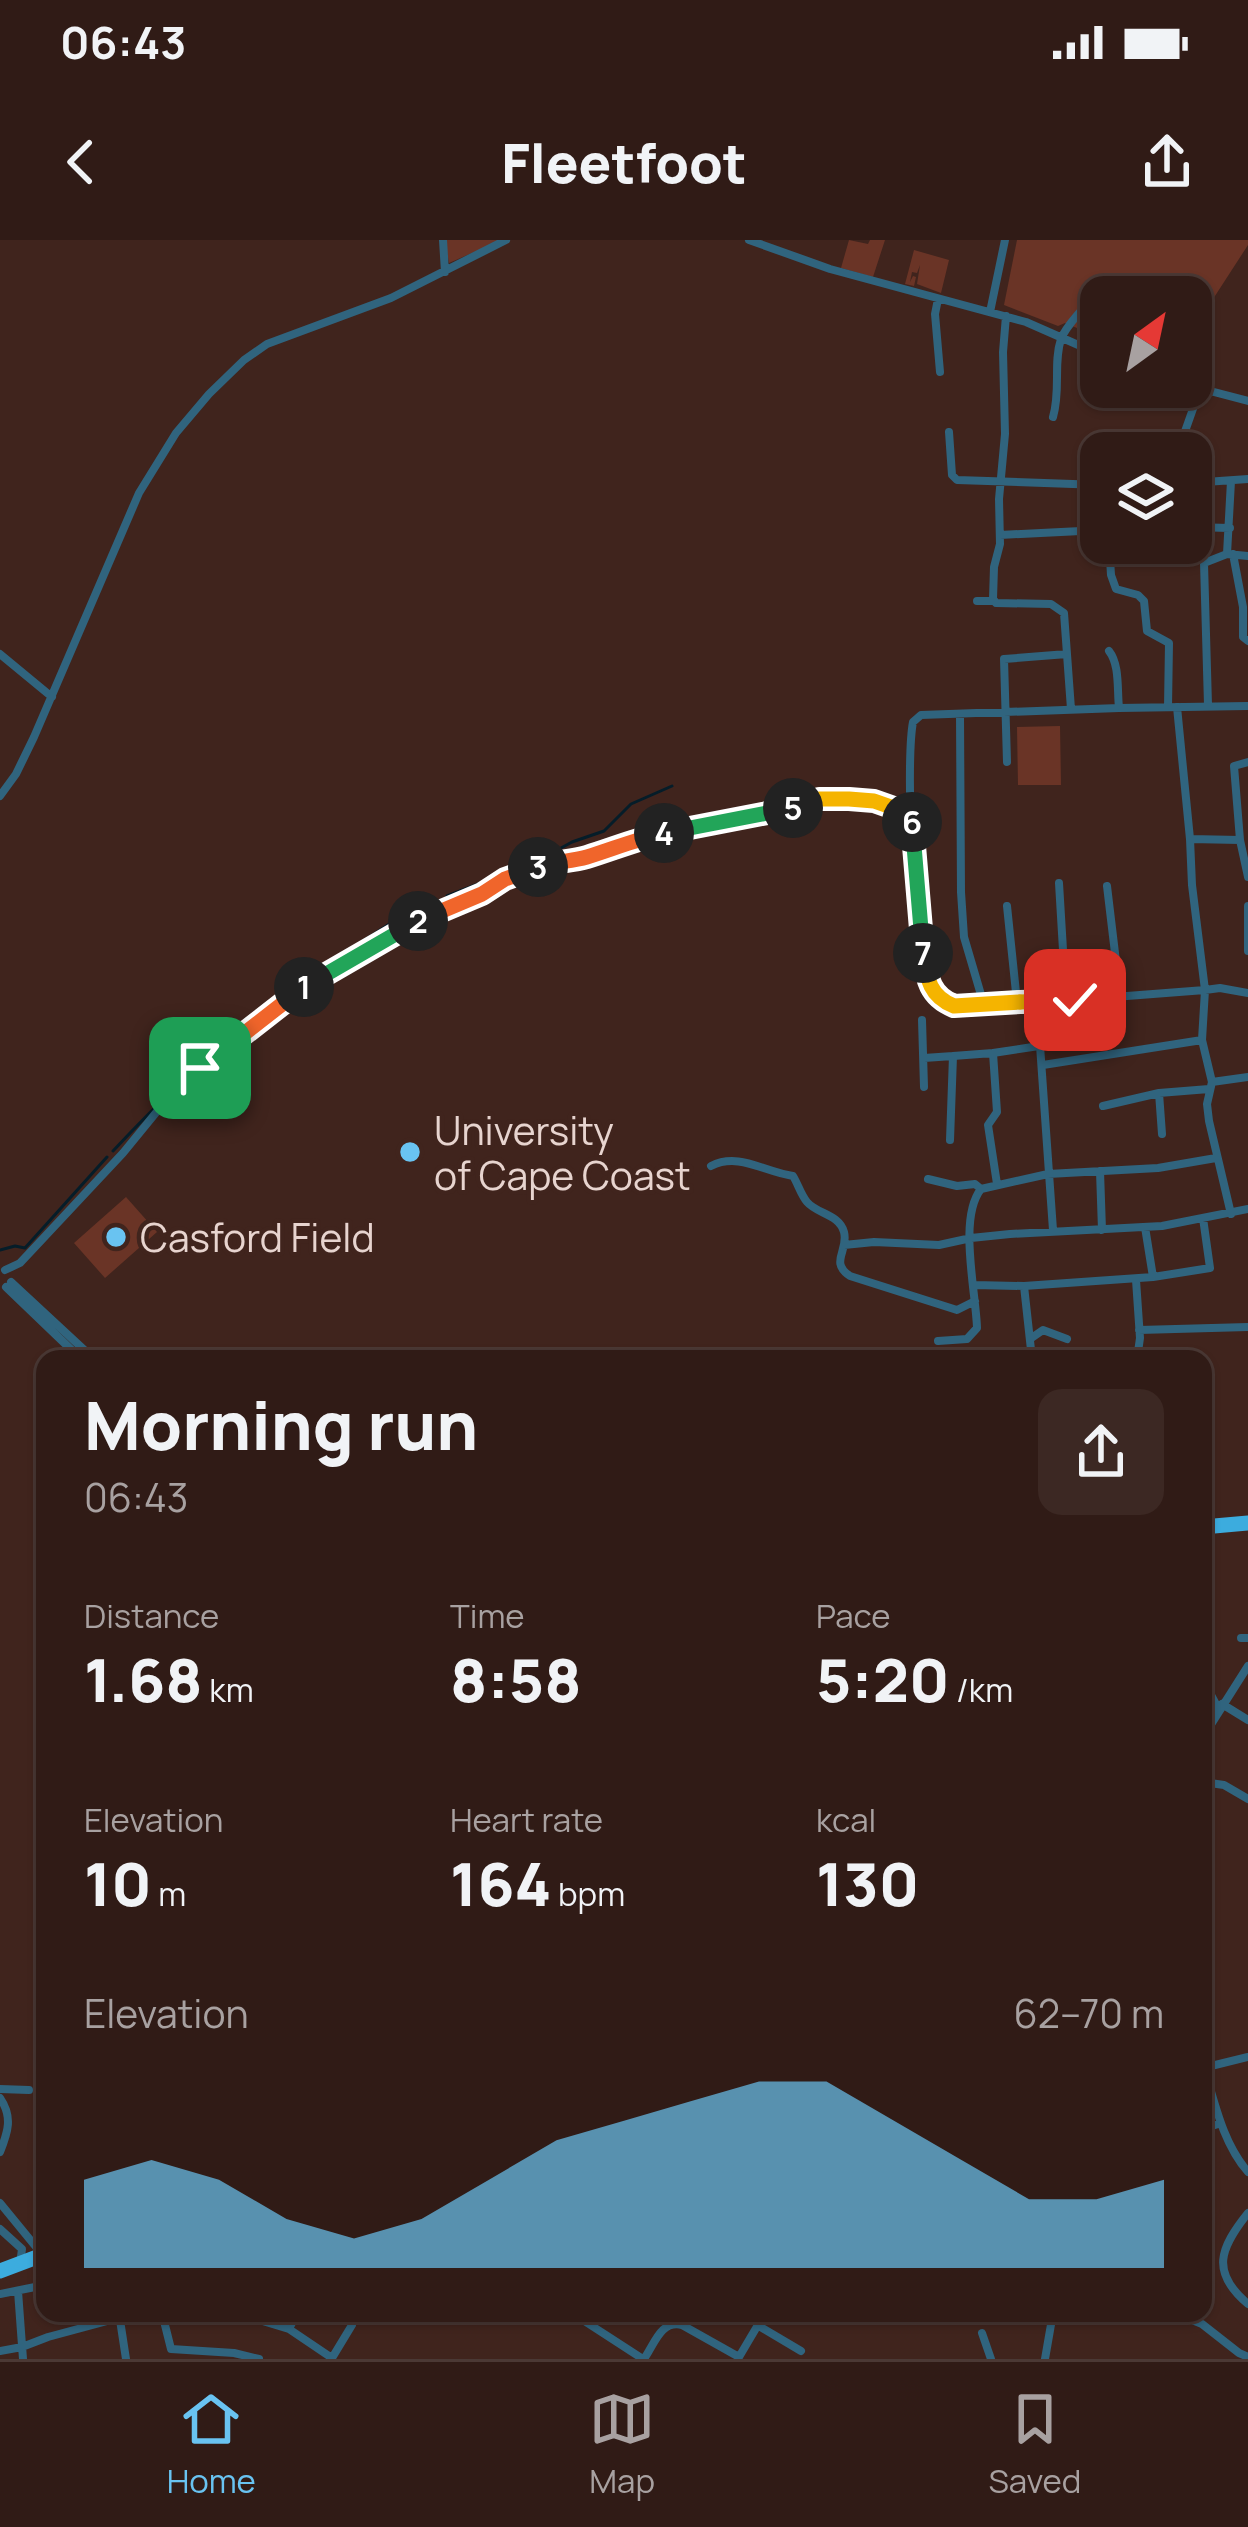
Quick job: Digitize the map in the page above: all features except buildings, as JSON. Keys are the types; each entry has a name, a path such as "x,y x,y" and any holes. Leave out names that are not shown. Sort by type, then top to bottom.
{"highway":[{"path":"1212,1526 1248,1523"},
{"path":"0,2271 36,2258"}],"street":[{"path":"443,240 445,272"},
{"path":"0,796 24,759 139,493 197,406 267,344 391,298 506,240"},
{"path":"749,240 830,269 1006,316 1080,346"},
{"path":"990,312 1005,240"},
{"path":"938,299 940,372"},
{"path":"1053,417 1061,337 1080,312"},
{"path":"994,601 1006,316"},
{"path":"1212,391 1248,401"},
{"path":"949,432 953,478 1080,484"},
{"path":"1212,482 1248,479"},
{"path":"1231,481 1230,554 1243,607 1243,638 1248,641"},
{"path":"1212,528 1230,528"},
{"path":"1000,535 1080,531"},
{"path":"1208,705 1203,566 1206,560 1230,554 1248,556"},
{"path":"1110,564 1117,590 1144,601 1147,631 1169,643 1172,707 1205,990 1202,1040 1210,1085 1209,1121 1231,1214"},
{"path":"977,601 1051,604 1064,613 1072,710"},
{"path":"1109,651 1115,664 1119,708"},
{"path":"0,653 52,697"},
{"path":"1006,762 1005,658 1067,654"},
{"path":"1248,706 920,715 913,722 911,814 922,944 931,989 938,998 954,1006 1220,988 1248,993"},
{"path":"960,715 964,937 984,1005"},
{"path":"1248,761 1234,766 1244,813 1240,840 1248,877"},
{"path":"6,1279 200,1068 298,990 391,935 505,879 642,837 786,811 819,799 874,801 911,814"},
{"path":"1190,839 1240,840"},
{"path":"1059,883 1063,950 1075,1000"},
{"path":"1107,886 1120,995"},
{"path":"1007,906 1017,1002"},
{"path":"1248,906 1248,952"},
{"path":"1037,1003 1053,1230"},
{"path":"922,1020 924,1087"},
{"path":"1043,1065 1202,1040"},
{"path":"925,1058 1039,1046"},
{"path":"993,1053 997,1112 988,1125 997,1184"},
{"path":"950,1140 953,1056"},
{"path":"1103,1106 1248,1077"},
{"path":"1159,1094 1162,1134"},
{"path":"938,1341 967,1339 977,1328 971,1238 972,1204 980,1190 1048,1174 1158,1168 1216,1158"},
{"path":"711,1166 737,1160 793,1176 807,1202 842,1227 840,1265 850,1276 957,1310 975,1301"},
{"path":"1100,1171 1102,1230"},
{"path":"928,1179 957,1186 975,1184 980,1190"},
{"path":"844,1245 939,1245 1053,1230 1145,1227 1248,1209"},
{"path":"974,1285 1136,1280 1210,1268 1203,1218"},
{"path":"1145,1227 1154,1277"},
{"path":"6,1279 73,1350"},
{"path":"6,1279 84,1350"},
{"path":"1136,1280 1138,1350"},
{"path":"1024,1286 1031,1350"},
{"path":"1139,1330 1248,1328"},
{"path":"1030,1339 1043,1330 1067,1339"},
{"path":"1212,1722 1248,1666"},
{"path":"1212,1697 1248,1720"},
{"path":"1212,1783 1248,1799"},
{"path":"1212,2065 1244,2058 1247,2069"},
{"path":"0,2089 28,2090"},
{"path":"1212,2095 1233,2154 1248,2172"},
{"path":"0,2098 9,2120 0,2152"},
{"path":"1212,2126 1221,2123"},
{"path":"0,2204 36,2245"},
{"path":"1248,2213 1222,2257 1228,2285 1248,2304"},
{"path":"0,2229 22,2249 19,2265"},
{"path":"0,2294 36,2287"},
{"path":"18,2291 23,2359"},
{"path":"0,2351 112,2322"},
{"path":"120,2322 125,2359"},
{"path":"164,2322 170,2354 234,2353 259,2359"},
{"path":"266,2322 289,2329 332,2358 352,2322"},
{"path":"289,2329 292,2322"},
{"path":"586,2322 642,2359 670,2323 740,2358 761,2322"},
{"path":"1045,2359 1051,2322"},
{"path":"1197,2322 1248,2357"},
{"path":"759,2326 801,2351"},
{"path":"982,2333 991,2359"}],"shaded area":[{"path":"445,240 502,240 449,263"},
{"path":"849,240 868,244 885,240 873,277 841,268"},
{"path":"1017,240 1248,240 1212,301 1212,276 1080,276 1080,329 1004,305"},
{"path":"914,250 949,260 941,293 917,284 920,265 917,273 912,272 914,286 905,284"},
{"path":"1060,726 1061,785 1018,785 1017,727"},
{"name":"Casford Field","path":"126,1197 157,1232 105,1278 74,1243"}],"waterway":[{"path":"539,860 604,831 631,804 672,786"},
{"path":"447,896 530,864"},
{"path":"301,981 433,901"},
{"path":"113,1151 201,1064 295,985"},
{"path":"0,1250 25,1248 107,1157"}],"place":[{"name":"University of Cape Coast","path":"410,1152"},
{"name":"Casford Field","path":"116,1237"}],"route":[{"path":"200,1068 315,980 421,919 482,894 505,879 642,837 786,811 826,798 874,801 911,814 926,972 938,998 954,1006 1075,1000"}]}
